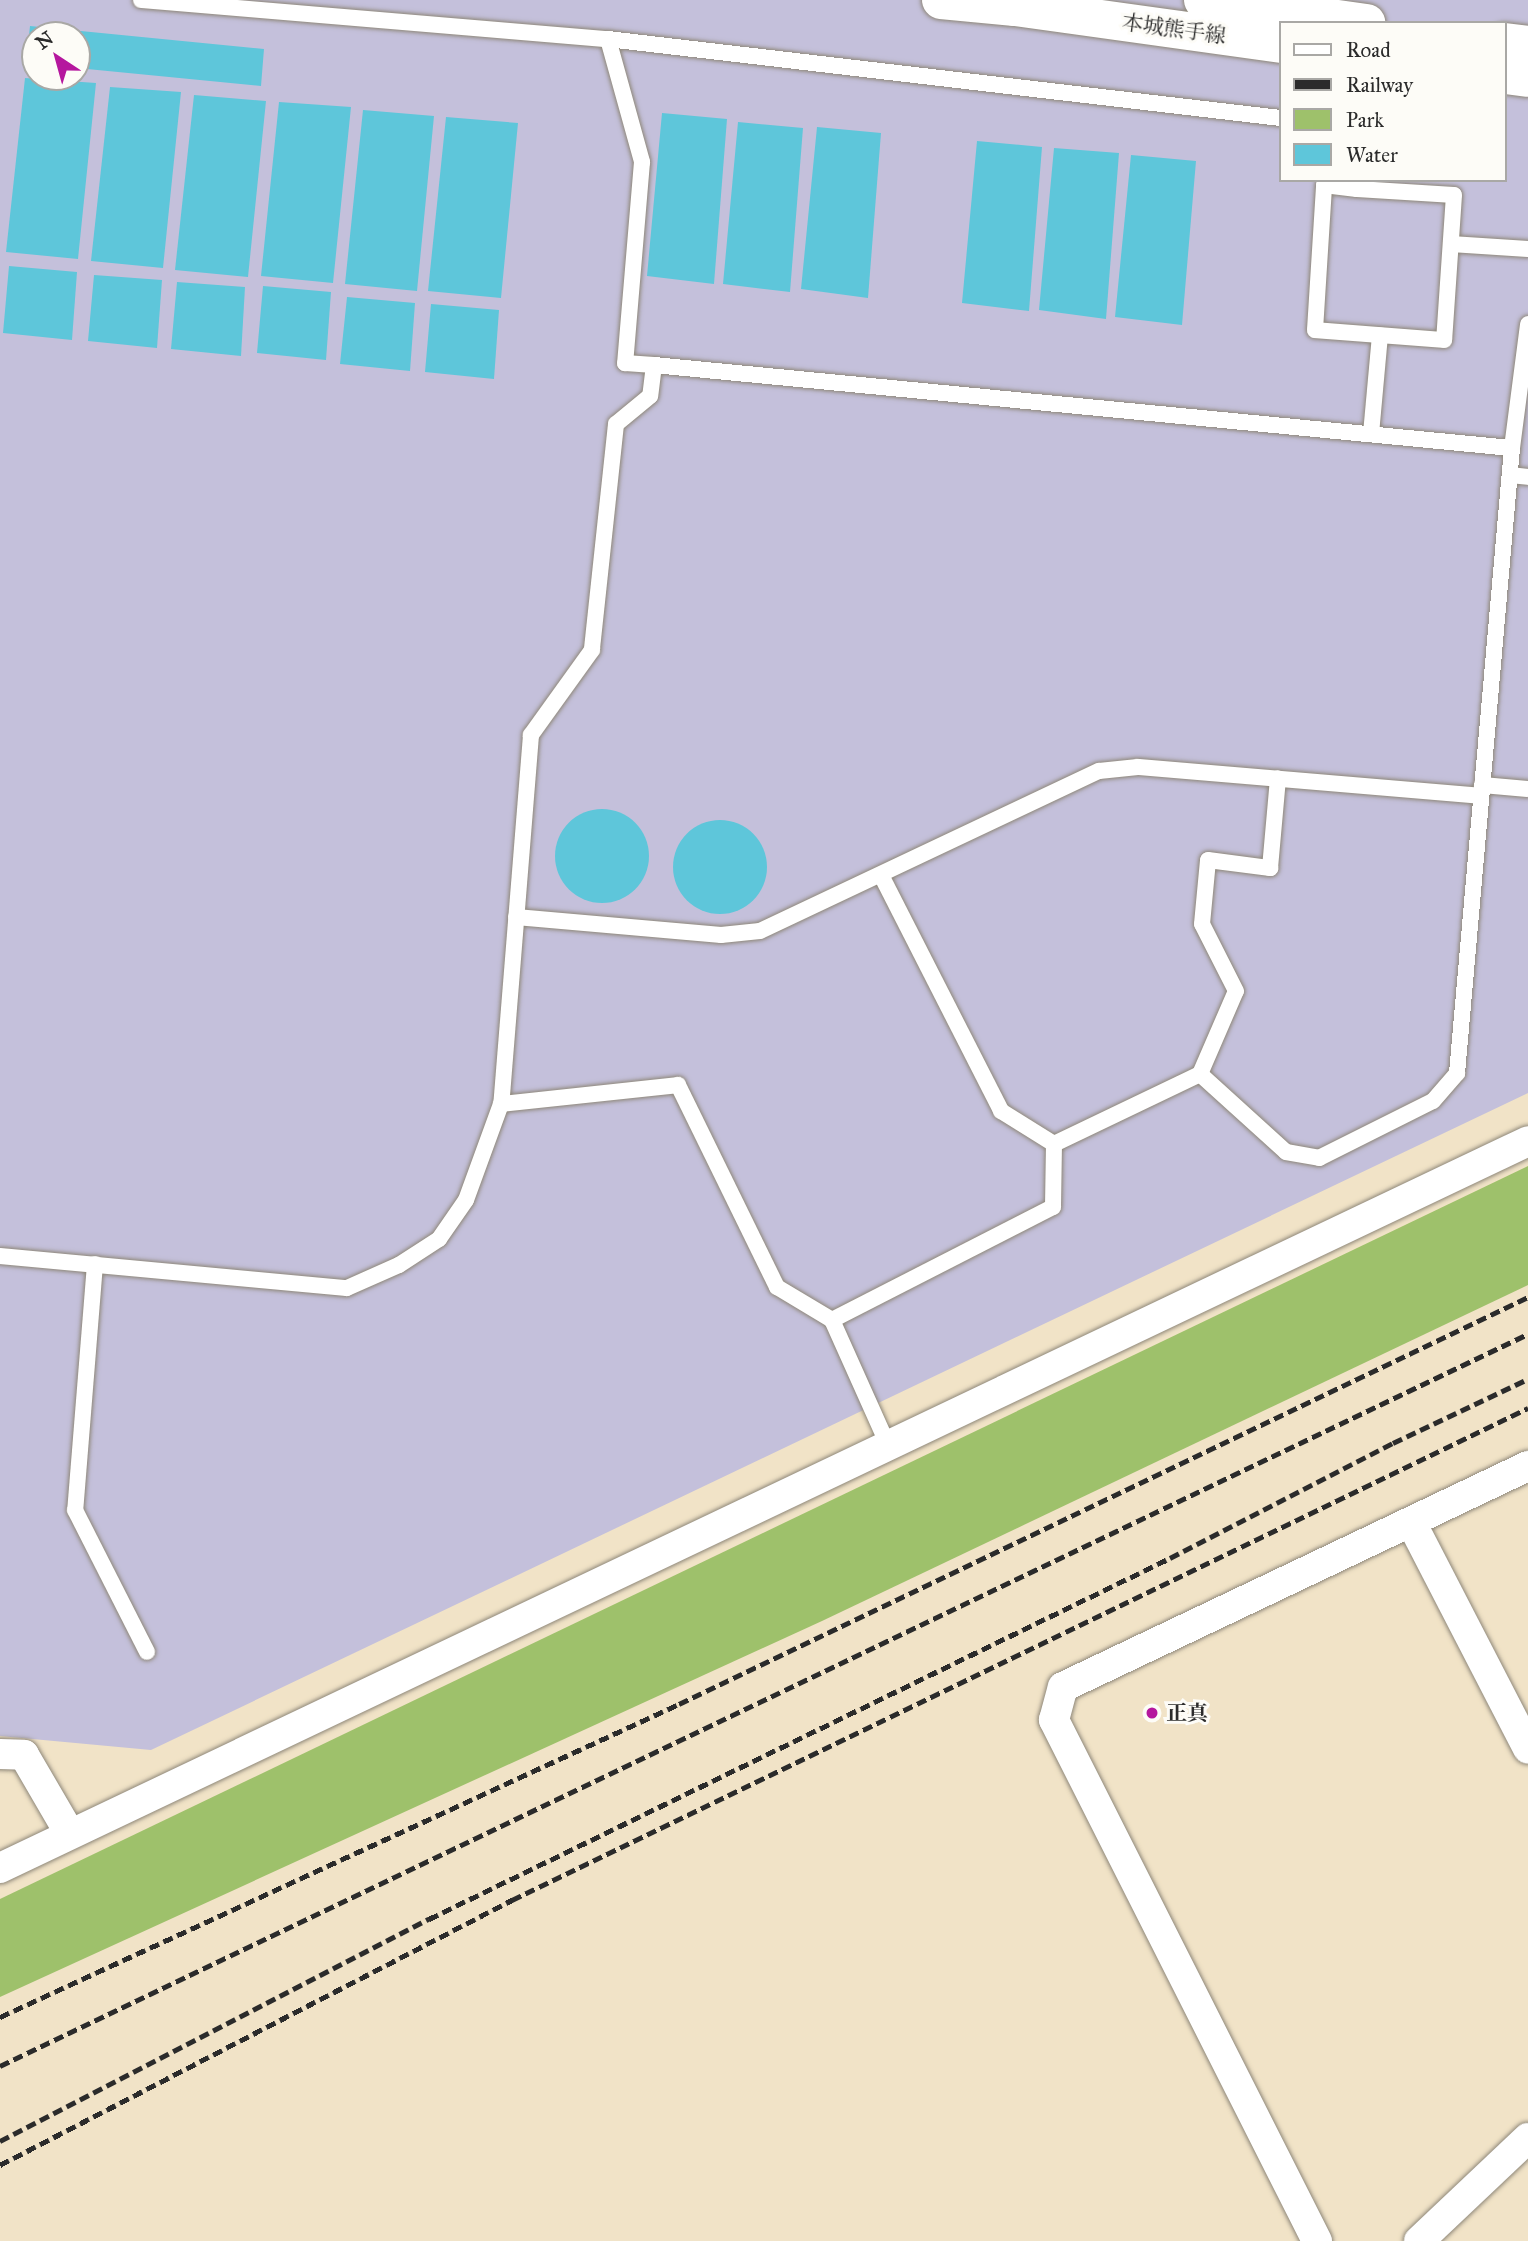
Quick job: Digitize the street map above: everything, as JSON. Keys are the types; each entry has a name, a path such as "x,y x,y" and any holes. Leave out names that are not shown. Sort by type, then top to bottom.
{"main road":[{"name":"本城熊手線","path":"941,0 1015,7 1280,44"},
{"name":"本城熊手線","path":"1203,0 1352,21"},
{"path":"1507,42 1528,46"},
{"path":"1507,75 1528,78"}],"street":[{"path":"0,1868 1528,1141"},
{"path":"1317,2241 1054,1720 1063,1687 1528,1465"},
{"path":"1411,1522 1528,1749"},
{"path":"0,1754 24,1755 71,1834"},
{"path":"1419,2241 1528,2138"}],"lane":[{"path":"141,0 608,39 1280,118"},
{"path":"608,39 642,162 625,363 1512,448"},
{"path":"1324,185 1354,185 1454,195 1451,244 1444,340 1315,330 1324,185"},
{"path":"1451,244 1528,249"},
{"path":"1200,1074 1286,1152 1319,1158 1433,1101 1457,1073 1512,448 1528,324"},
{"path":"1371,434 1380,335"},
{"path":"0,1256 347,1289 399,1265 439,1239 466,1200 501,1104 531,735 592,650 616,424 650,396 654,365"},
{"path":"1510,475 1528,477"},
{"path":"516,917 720,935 760,930 1099,771 1138,767 1278,779 1482,790 1528,789"},
{"path":"1054,1144 1200,1074 1236,991 1202,924 1208,860 1270,867 1278,779"},
{"path":"881,875 1001,1111 1054,1144"},
{"path":"501,1104 678,1085 777,1287 832,1320 888,1445"},
{"path":"832,1320 1053,1207 1054,1144"},
{"path":"95,1264 75,1510 147,1652"}],"shaded area":[{"path":"0,0 1528,0 1528,1093 151,1750 0,1736"}],"green space":[{"path":"1528,1166 1528,1285 822,1621 0,1997 0,1899"}],"water":[{"path":"91,32 264,49 261,86 91,69"},
{"path":"91,83 96,83 78,259 6,252 24,91 91,91"},
{"path":"110,87 181,92 163,268 91,261"},
{"path":"194,95 266,101 248,277 175,270"},
{"path":"279,102 351,107 333,283 261,276"},
{"path":"363,110 434,116 417,291 345,284"},
{"path":"662,113 727,119 714,284 647,276"},
{"path":"446,117 518,123 501,298 428,291"},
{"path":"738,122 803,128 790,292 723,284"},
{"path":"817,127 881,133 868,298 801,289"},
{"path":"977,141 1042,147 1029,311 962,303"},
{"path":"1054,148 1119,153 1106,319 1039,310"},
{"path":"1131,155 1196,161 1182,325 1115,317"},
{"path":"9,266 77,272 72,340 3,333"},
{"path":"94,275 162,280 157,348 88,341"},
{"path":"177,282 245,287 241,356 171,349"},
{"path":"263,286 331,292 326,360 257,353"},
{"path":"347,297 415,303 410,371 340,364"},
{"path":"431,304 499,310 494,379 425,372"},
{"path":"602,809 620,812 635,823 646,838 649,856 646,874 635,889 620,900 602,903 584,900 569,889 558,874 555,856 558,838 569,823 584,812"},
{"path":"720,820 738,824 753,834 763,849 767,867 763,885 753,900 738,910 720,914 702,910 687,900 677,885 673,867 677,849 687,834 702,824"}],"railway":[{"path":"0,2017 679,1704 1528,1297"},
{"path":"0,2066 1528,1334"},
{"path":"0,2141 429,1919 1170,1558 1393,1443 1528,1379"},
{"path":"0,2165 512,1900 1528,1408"}],"place":[{"name":"正真","path":"1152,1713"}]}
